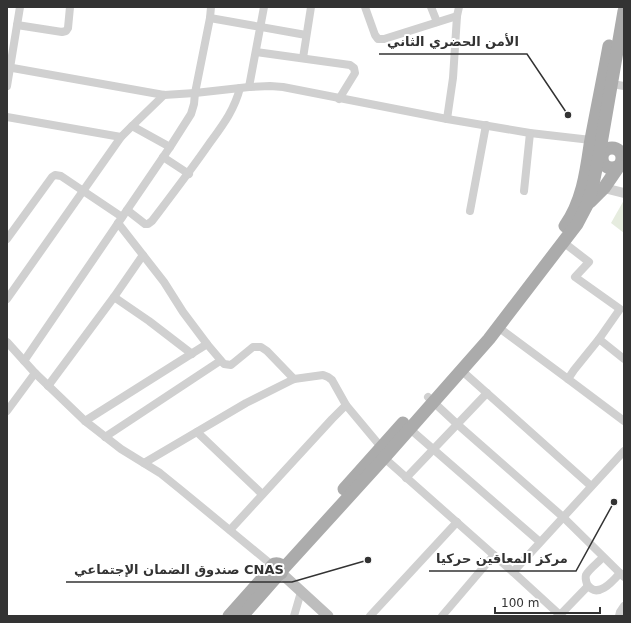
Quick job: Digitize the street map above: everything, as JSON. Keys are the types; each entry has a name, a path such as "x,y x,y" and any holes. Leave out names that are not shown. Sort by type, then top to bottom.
{"main road":[{"path":"587,205 604,188 617,7"},
{"path":"229,616 277,569 380,452 431,399 462,370 489,339 577,224 587,205 607,152 618,85 624,11"},
{"path":"380,452 410,429 431,399 492,324 567,224 579,200 588,164 607,152"},
{"path":"277,569 328,616"},
{"path":"242,616 277,569"}],"street":[{"path":"7,86 8,67 20,7"},
{"path":"17,25 62,32 66,31 68,28 70,7"},
{"path":"24,361 191,114 211,7"},
{"path":"249,88 264,7"},
{"path":"302,58 311,7"},
{"path":"365,7 375,35 378,39 384,39 457,16"},
{"path":"431,7 437,22"},
{"path":"447,119 453,78 457,16 459,7"},
{"path":"210,18 306,35"},
{"path":"256,52 350,65 354,68 355,73 339,98"},
{"path":"8,67 164,95 240,88 270,86 283,87 447,119 530,133 607,152"},
{"path":"7,239 52,177 56,175 61,176 83,190 122,217 148,224 189,174 233,109 240,88"},
{"path":"7,299 121,136 164,95"},
{"path":"7,117 121,136"},
{"path":"470,211 486,125"},
{"path":"132,126 170,147"},
{"path":"524,191 530,133"},
{"path":"163,157 189,174"},
{"path":"604,188 624,193"},
{"path":"122,217 143,255 220,361 224,364 231,365 253,347 261,346 268,351 294,379"},
{"path":"563,242 589,262 575,277 620,309 568,380"},
{"path":"48,386 143,255"},
{"path":"114,297 149,321 192,354"},
{"path":"498,327 624,421"},
{"path":"598,339 624,359"},
{"path":"7,342 34,373 85,421 122,449 160,473 277,569"},
{"path":"85,421 207,344"},
{"path":"106,437 220,361"},
{"path":"462,370 591,486"},
{"path":"7,411 34,373"},
{"path":"144,464 246,403 294,379 323,375 332,380 346,405 380,452 406,478 513,572 558,615 588,586"},
{"path":"406,478 487,393"},
{"path":"431,399 457,424 563,517 622,575 604,589 595,590 588,586 585,578 586,574 603,557"},
{"path":"230,530 346,405"},
{"path":"410,429 540,542"},
{"path":"198,432 262,494"},
{"path":"513,572 624,451"},
{"path":"370,616 457,522"},
{"path":"442,616 494,555"},
{"path":"294,616 301,592"},
{"path":"619,616 624,606"}],"shaded area":[{"path":"624,200 624,233 611,223"}],"place":[{"name":"الأمن الحضري الثاني","path":"568,115"},
{"name":"مركز المعاقين حركيا","path":"614,502"},
{"name":"صندوق الضمان الإجتماعي CNAS","path":"368,560"}]}
